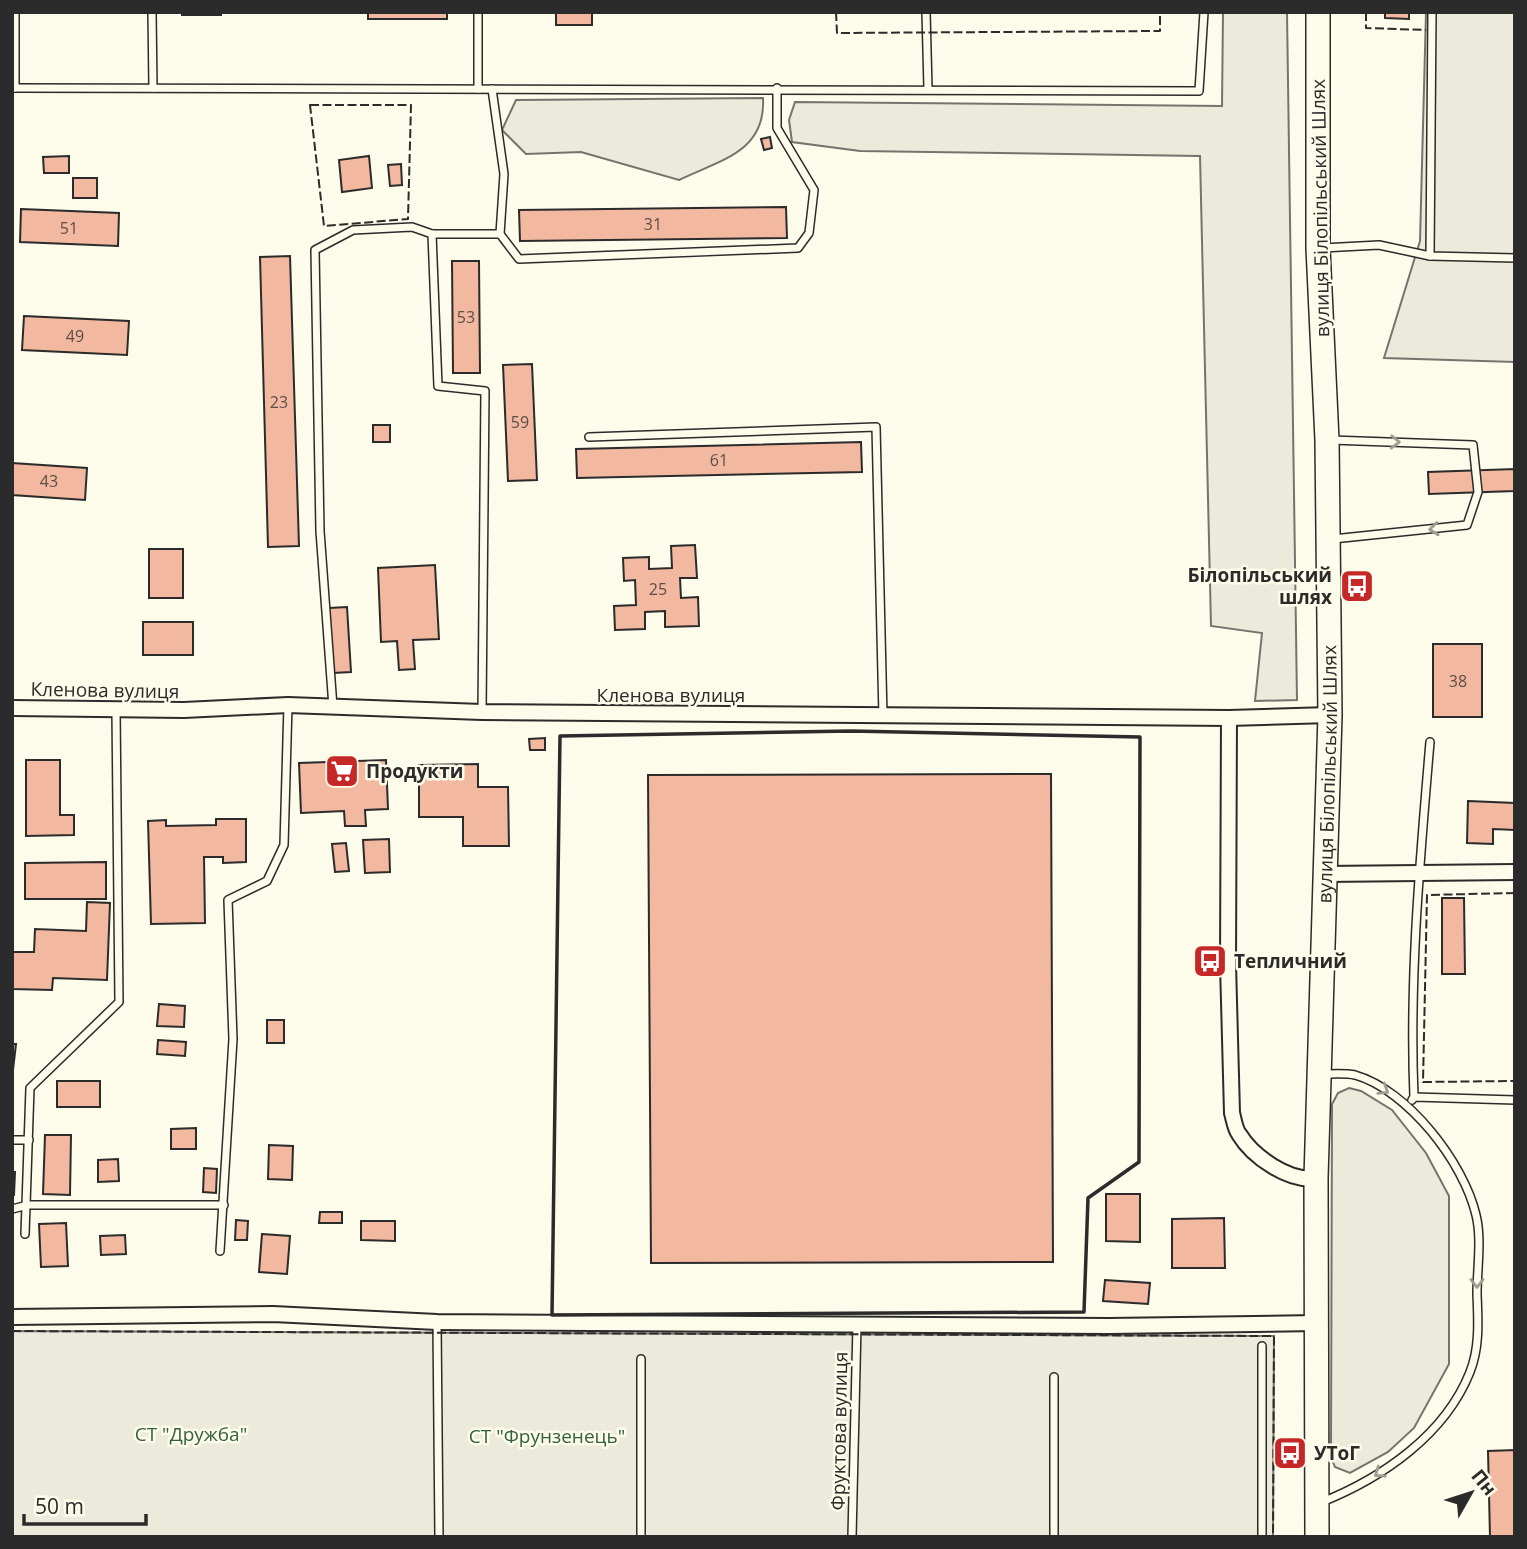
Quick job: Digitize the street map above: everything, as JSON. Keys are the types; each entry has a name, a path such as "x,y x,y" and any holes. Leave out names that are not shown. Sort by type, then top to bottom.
{"main road":[{"name":"вулиця Білопільський Шлях","path":"1317,1537 1316,1178 1331,715 1327,440 1318,248 1318,12"}],"street":[{"name":"Кленова вулиця","path":"12,708 116,710 288,705 333,709 482,712 883,716 1229,718 1331,715"},
{"path":"1229,718 1228,964 1232,1113 1239,1134 1280,1172 1304,1180 1316,1178"},
{"path":"1324,874 1515,872"},
{"path":"12,1317 273,1314 437,1322 1109,1326 1317,1323"}],"lane":[{"path":"15,12 14,88 1199,91 1204,12"},
{"path":"152,12 153,88"},
{"path":"478,12 478,89"},
{"path":"926,12 928,89"},
{"path":"1430,256 1432,12"},
{"path":"492,89 504,174 500,234 519,259 798,248 809,233 814,190 778,128 777,88"},
{"path":"333,709 320,531 315,250 353,230 412,227 432,234 500,234"},
{"path":"432,234 438,386 485,391 482,712"},
{"path":"1318,248 1379,245 1430,256 1515,258"},
{"path":"589,437 876,427 883,716"},
{"path":"1327,440 1473,445 1478,492 1467,526 1328,539"},
{"path":"220,1251 233,1039 228,900 267,881 284,845 288,705"},
{"path":"25,1234 30,1088 119,1002 116,710"},
{"path":"1407,1107 1414,1097 1412,1050 1419,874 1430,742"},
{"path":"1317,1504 1359,1487 1408,1452 1436,1424 1461,1390 1470,1371 1478,1341 1477,1217 1470,1194 1431,1131 1407,1107 1373,1083 1353,1075 1319,1074"},
{"path":"1414,1097 1515,1100"},
{"path":"12,1140 29,1140"},
{"path":"12,1209 28,1205 224,1205"},
{"path":"437,1322 439,1537"},
{"name":"Фруктова вулиця","path":"852,1537 857,1325"},
{"path":"1262,1346 1262,1537"},
{"path":"641,1359 641,1537"},
{"path":"1054,1377 1054,1537"}],"green space":[{"path":"1223,12 1287,12 1297,700 1255,701 1262,633 1211,626 1200,156 860,151 792,142 789,120 795,102 1222,106"},
{"path":"1426,12 1515,12 1515,362 1384,358 1420,241"},
{"path":"763,98 762,116 757,131 749,142 724,160 679,180 581,152 526,154 502,130 516,100"},
{"path":"1349,1088 1361,1091 1392,1110 1426,1153 1449,1196 1449,1364 1414,1428 1388,1452 1350,1473 1335,1467 1331,1457 1332,1104 1338,1093"},
{"name":"СТ \"Фрунзенець\"","path":"12,1331 1274,1336 1273,1537 12,1537"}],"building":[{"path":"182,12 221,12 221,15 182,15"},
{"path":"368,12 447,12 447,19 368,19"},
{"path":"556,12 592,12 592,25 556,25"},
{"path":"1385,12 1409,12 1409,19 1385,18"},
{"path":"770,137 772,148 764,150 761,139"},
{"path":"69,156 69,173 44,173 43,157"},
{"path":"369,156 372,188 342,192 339,160"},
{"path":"401,164 402,185 390,186 388,165"},
{"path":"73,178 97,178 97,198 73,198"},
{"path":"786,207 787,238 520,241 519,210"},
{"path":"21,209 119,213 118,246 20,242"},
{"path":"290,256 299,546 268,547 260,257"},
{"path":"452,261 479,261 480,373 453,373"},
{"path":"24,316 129,321 127,355 22,350"},
{"path":"532,364 537,480 508,481 503,365"},
{"path":"373,425 390,425 390,442 373,442"},
{"path":"861,442 862,472 577,478 576,449"},
{"path":"12,463 87,468 85,500 12,495"},
{"path":"1515,469 1515,491 1429,494 1428,472"},
{"path":"695,545 697,578 680,578 681,598 698,597 699,626 665,627 665,611 645,612 645,629 615,630 614,606 636,605 635,580 624,581 623,558 649,557 649,569 672,568 671,546"},
{"path":"149,549 183,549 183,598 149,598"},
{"path":"435,565 439,639 413,640 415,669 399,670 397,641 381,642 378,568"},
{"path":"347,607 351,672 333,673 329,608"},
{"path":"143,622 193,622 193,655 143,655"},
{"path":"1433,644 1482,644 1482,717 1433,717"},
{"path":"545,738 545,750 530,750 529,739"},
{"path":"26,760 60,760 60,815 74,815 74,835 26,836"},
{"path":"386,760 388,809 365,810 366,826 345,826 344,811 301,813 299,763"},
{"path":"478,764 478,787 508,787 509,846 463,846 463,817 419,817 419,765"},
{"path":"1051,774 1053,1262 651,1263 648,775"},
{"path":"1468,801 1515,803 1515,830 1493,829 1493,844 1467,843"},
{"path":"216,819 246,819 246,862 223,863 223,857 204,857 205,923 151,924 148,821 166,820 166,826 216,825"},
{"path":"389,839 390,872 365,873 363,840"},
{"path":"346,843 349,871 335,872 332,844"},
{"path":"106,862 106,899 25,899 25,863"},
{"path":"1442,898 1464,898 1465,974 1442,974"},
{"path":"87,902 110,903 107,980 53,978 52,990 12,989 12,952 34,952 35,929 86,931"},
{"path":"159,1004 185,1006 184,1027 157,1026"},
{"path":"267,1020 284,1020 284,1043 267,1043"},
{"path":"158,1040 186,1042 185,1056 157,1054"},
{"path":"12,1044 16,1044 13,1070 12,1069"},
{"path":"57,1081 100,1081 100,1107 57,1107"},
{"path":"196,1128 196,1149 171,1149 171,1129"},
{"path":"45,1135 71,1135 70,1195 43,1194"},
{"path":"269,1145 293,1146 292,1180 268,1179"},
{"path":"118,1159 119,1181 98,1182 98,1160"},
{"path":"204,1168 217,1169 216,1193 203,1192"},
{"path":"12,1172 15,1172 14,1195 12,1195"},
{"path":"1106,1194 1140,1194 1140,1242 1106,1241"},
{"path":"320,1212 342,1212 342,1223 319,1223"},
{"path":"1224,1218 1225,1268 1172,1268 1172,1219"},
{"path":"236,1220 248,1221 247,1240 235,1240"},
{"path":"361,1221 395,1221 395,1241 361,1240"},
{"path":"66,1223 68,1266 41,1267 39,1224"},
{"path":"262,1234 290,1236 287,1274 259,1272"},
{"path":"125,1235 126,1254 101,1255 100,1236"},
{"path":"1105,1280 1150,1283 1148,1304 1103,1301"},
{"path":"1515,1450 1515,1537 1490,1537 1488,1451"}],"fence":[{"path":"836,12 837,33 1160,31 1160,12"},
{"path":"1366,12 1366,28 1426,30"},
{"path":"310,105 411,105 408,219 324,226 310,105"},
{"path":"1515,893 1427,895 1423,1082 1515,1081"},
{"path":"12,1331 1274,1336 1273,1537"}],"wall":[{"path":"851,731 1140,737 1139,1162 1088,1198 1084,1312 552,1315 560,736 851,731"}],"place":[{"name":"Білопільський шлях","path":"1357,586"},
{"name":"Продукти","path":"342,771"},
{"name":"Тепличний","path":"1210,961"},
{"name":"УТоГ","path":"1290,1453"}],"park label":[{"name":"СТ \"Дружба\"","path":"191,1434"}]}
